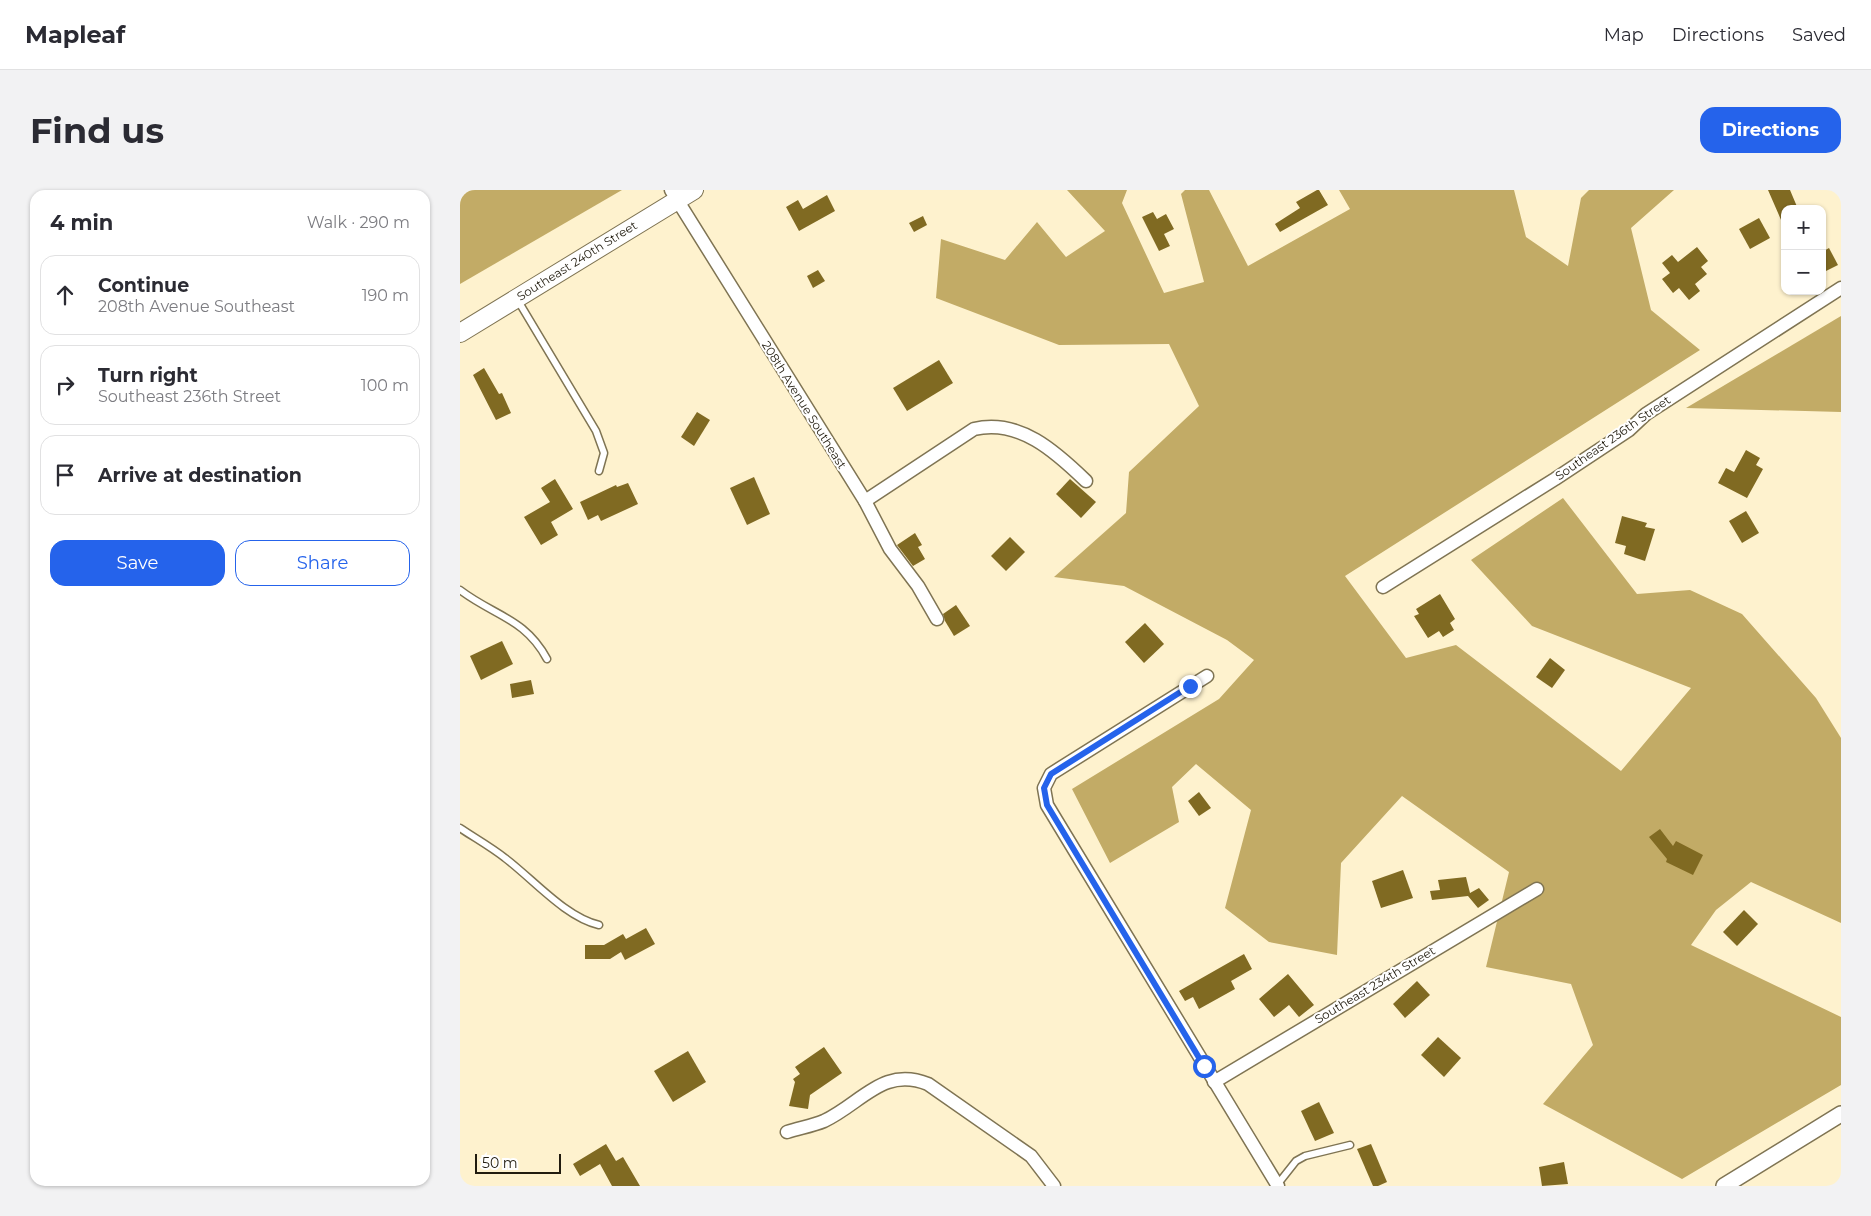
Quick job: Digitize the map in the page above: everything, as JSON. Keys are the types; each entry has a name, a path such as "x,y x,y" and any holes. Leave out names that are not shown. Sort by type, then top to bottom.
{"main road":[{"name":"Southeast 240th Street","path":"460,333 516,299 674,195 694,190"}],"street":[{"name":"208th Avenue Southeast","path":"674,195 864,501 890,549 918,586 938,619"},
{"name":"Southeast 236th Street","path":"1384,587 1555,479 1629,430 1646,414 1841,288"},
{"path":"864,501 974,429 987,426 1001,426 1040,441 1060,455 1086,481"},
{"path":"1207,676 1051,774 1044,788 1047,805 1277,1186"},
{"name":"Southeast 234th Street","path":"1214,1082 1537,889"},
{"path":"786,1132 825,1120 887,1082 900,1078 913,1078 928,1084 1031,1156 1054,1186"},
{"path":"1724,1186 1841,1114"}],"lane":[{"path":"516,299 596,431 604,453 599,471"},
{"path":"460,590 476,602 507,617 525,629 538,642 547,660"},
{"path":"460,828 505,858 569,910 589,923 599,925"},
{"path":"1277,1186 1300,1159 1350,1145"}],"shaded area":[{"path":"460,190 622,190 460,284"},
{"path":"1067,190 1127,190 1122,203 1164,293 1204,282 1181,194 1185,190 1209,190 1248,266 1350,209 1339,190 1514,190 1526,237 1568,266 1581,198 1589,190 1674,190 1631,228 1651,310 1700,350 1345,576 1406,658 1456,645 1621,771 1691,688 1532,626 1471,560 1563,498 1637,594 1690,590 1742,614 1816,698 1841,738 1841,923 1751,882 1716,910 1691,945 1841,1017 1841,1085 1682,1179 1543,1104 1593,1045 1571,984 1486,967 1509,872 1402,796 1341,863 1337,955 1269,942 1225,908 1251,810 1196,764 1172,787 1179,822 1110,863 1072,789 1219,699 1254,660 1227,640 1124,586 1054,577 1126,513 1129,472 1199,406 1169,344 1059,345 936,298 941,239 1005,260 1037,222 1066,257 1105,231"},
{"path":"1841,316 1841,412 1686,408"}],"building":[{"path":"1319,190 1328,205 1280,232 1275,224 1300,208 1296,202"},
{"path":"1768,190 1790,190 1796,205 1781,205 1781,220"},
{"path":"827,195 835,211 799,231 786,207 798,200 803,209"},
{"path":"1153,212 1157,219 1166,214 1174,229 1164,234 1170,246 1159,251 1142,217"},
{"path":"923,216 927,225 914,232 909,223"},
{"path":"1759,218 1770,238 1750,249 1739,229"},
{"path":"1697,247 1708,261 1701,267 1707,274 1695,284 1700,291 1689,300 1679,288 1673,293 1662,279 1670,273 1662,263 1672,255 1678,262"},
{"path":"1829,248 1838,265 1826,271 1826,250"},
{"path":"818,270 825,281 813,288 807,276"},
{"path":"939,360 953,383 907,411 893,388"},
{"path":"484,368 499,394 502,393 511,413 496,420 473,375"},
{"path":"697,412 710,420 694,446 681,437"},
{"path":"1746,450 1760,458 1756,465 1763,469 1747,498 1718,483 1726,468 1734,472"},
{"path":"754,477 770,514 747,525 730,488"},
{"path":"555,479 573,509 551,522 558,535 541,545 524,517 550,502 541,488"},
{"path":"1070,479 1096,502 1081,518 1056,494"},
{"path":"628,483 638,504 601,521 598,515 588,520 580,502 616,485 617,487"},
{"path":"1746,511 1759,533 1742,543 1729,521"},
{"path":"1622,516 1647,523 1645,527 1655,529 1645,561 1624,554 1626,546 1615,543"},
{"path":"915,533 922,545 918,547 925,559 913,566 897,545"},
{"path":"1010,537 1025,552 1006,571 991,556"},
{"path":"1440,594 1455,619 1450,623 1454,630 1443,637 1439,631 1428,638 1414,616 1419,614 1416,609"},
{"path":"956,605 970,626 954,636 943,614"},
{"path":"1145,623 1164,644 1144,663 1125,642"},
{"path":"502,641 513,664 481,680 470,656"},
{"path":"1550,658 1565,670 1552,688 1536,677"},
{"path":"531,680 534,694 512,698 510,684"},
{"path":"1199,792 1211,808 1199,816 1188,801"},
{"path":"1660,829 1673,846 1676,841 1703,855 1693,875 1666,862 1667,859 1649,837"},
{"path":"1403,870 1413,898 1381,908 1372,881"},
{"path":"1466,877 1470,893 1479,888 1489,900 1478,908 1468,896 1432,900 1430,891 1440,890 1438,880"},
{"path":"1744,910 1758,924 1737,946 1723,932"},
{"path":"646,928 655,944 625,960 621,952 610,959 585,959 585,945 604,945 623,934 626,939"},
{"path":"1244,954 1252,969 1231,981 1235,989 1199,1009 1193,997 1185,1001 1179,991"},
{"path":"1288,974 1314,1005 1299,1017 1289,1005 1274,1017 1259,999"},
{"path":"1417,981 1430,995 1405,1018 1393,1004"},
{"path":"1438,1037 1461,1058 1444,1077 1421,1055"},
{"path":"824,1047 842,1073 810,1095 808,1109 789,1106 795,1082 793,1079 800,1074 795,1067"},
{"path":"688,1051 706,1082 673,1102 654,1071"},
{"path":"1319,1102 1334,1133 1315,1141 1301,1111"},
{"path":"606,1144 616,1161 623,1157 640,1186 612,1186 600,1164 580,1176 573,1164"},
{"path":"1371,1144 1387,1182 1378,1186 1373,1186 1357,1149"},
{"path":"1564,1162 1568,1184 1542,1186 1539,1167"}],"route":[{"path":"1190,686 1051,774 1044,788 1047,805 1204,1066"}]}
